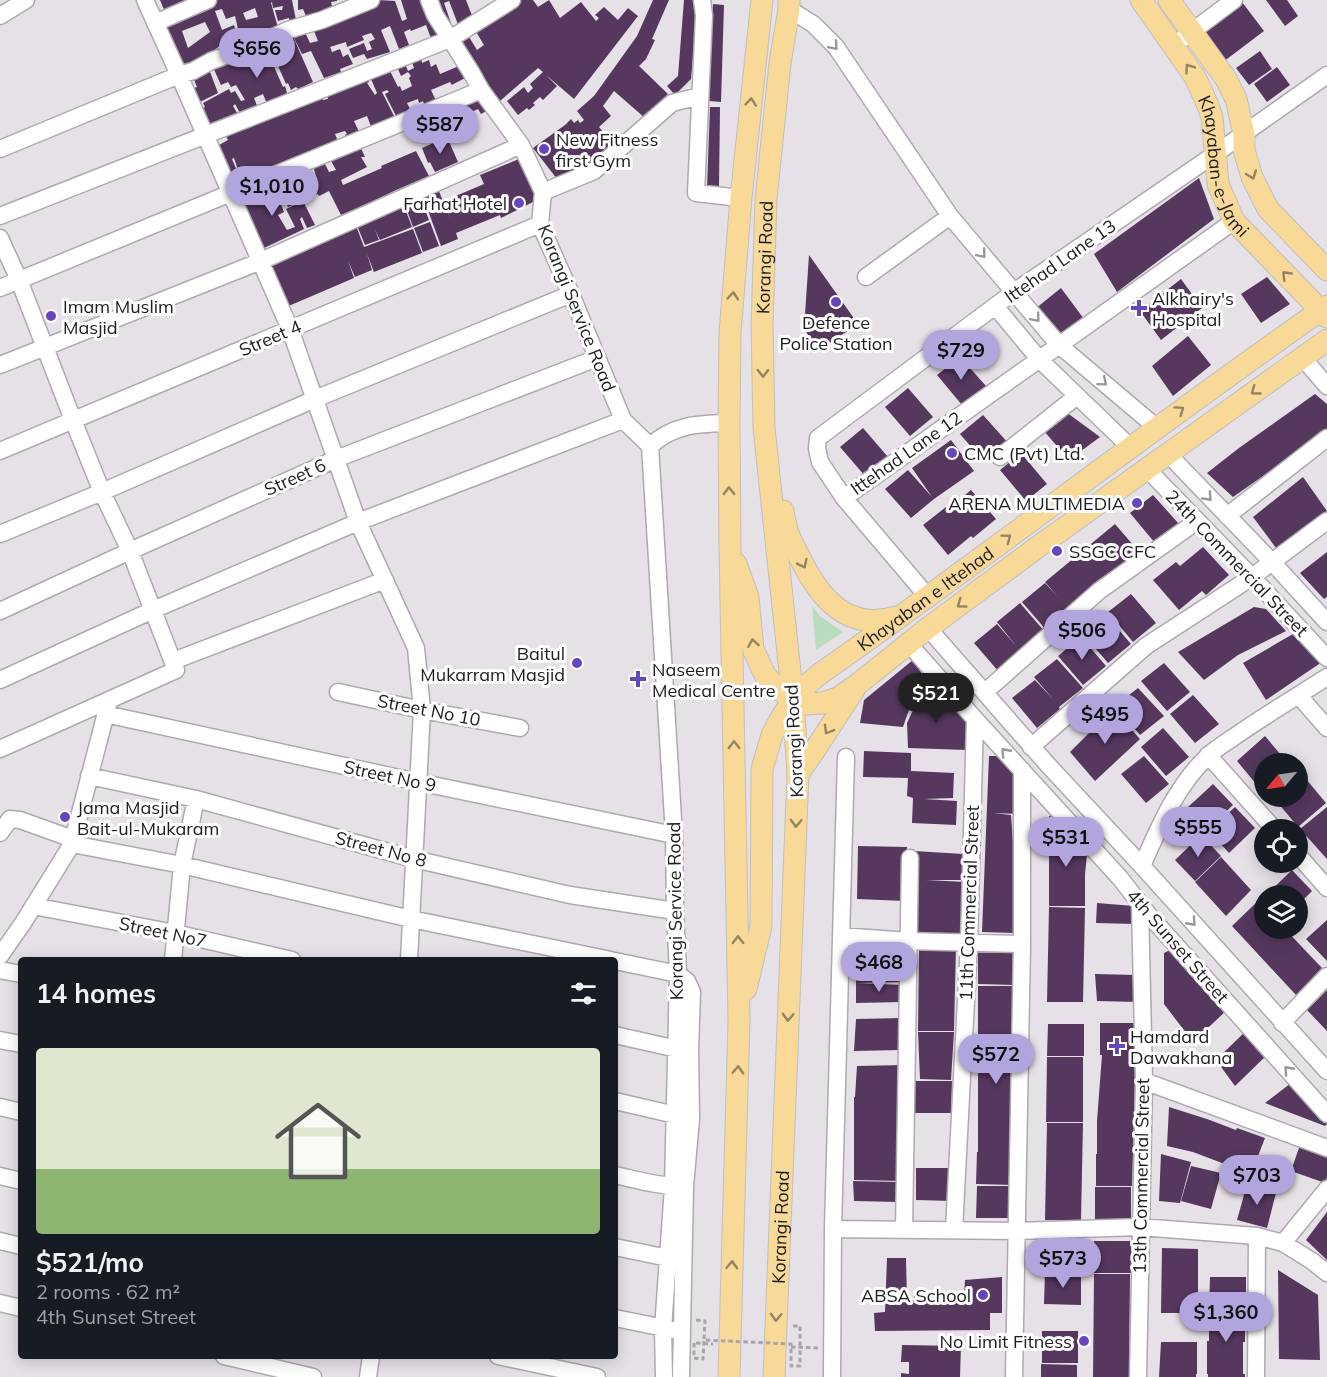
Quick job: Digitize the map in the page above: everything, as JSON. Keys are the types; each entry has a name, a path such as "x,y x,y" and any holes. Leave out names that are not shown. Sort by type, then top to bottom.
{"main road":[{"name":"Korangi Road","path":"729,1377 739,1020 730,549 730,333 741,198 762,0"},
{"name":"Khayaban-e-Jami","path":"1141,0 1195,77 1207,103 1212,117 1218,184 1233,221 1325,311"},
{"name":"Khayaban-e-Jami","path":"1169,0 1226,79 1236,99 1244,134 1244,150 1252,177 1268,209 1327,270"},
{"name":"Korangi Road","path":"774,1377 798,774 793,700 764,428 762,325 766,199 780,63 789,4"},
{"name":"Khayaban e Ittehad","path":"739,1020 761,926 762,769 772,735 793,700 821,673 928,597 1156,427 1325,311"},
{"name":"Khayaban e Ittehad","path":"858,684 928,628 1327,340"},
{"path":"764,428 788,534 816,587 830,603 850,616 864,620 884,621 903,615"},
{"path":"730,549 748,597 753,649 760,667 772,683 793,700 806,704 823,703 838,698 858,684"},
{"path":"821,673 818,682 820,691 828,698 838,698"},
{"path":"798,774 817,749 858,684"}],"street":[{"path":"0,16 26,0"},
{"path":"145,0 290,329 358,522 416,648 422,710 409,957"},
{"path":"155,23 208,0"},
{"path":"0,149 288,30 322,20 371,0"},
{"path":"429,0 435,15 482,90 521,145 543,192 594,171 672,103 699,96"},
{"path":"0,216 450,39 512,0"},
{"path":"702,0 704,15 696,192 741,198"},
{"path":"1172,45 1234,0"},
{"path":"789,4 836,47 950,216 1059,345 1156,427"},
{"name":"Ittehad Lane 13","path":"928,597 844,498 820,462 817,448 818,438 1014,292 1327,75"},
{"path":"0,288 482,90"},
{"path":"0,365 261,261 521,145"},
{"name":"Korangi Service Road","path":"543,192 540,224 623,420 650,446 674,835 675,911 683,1050 683,1117 676,1257"},
{"path":"866,277 950,216"},
{"name":"Ittehad Lane 12","path":"844,498 1233,221"},
{"name":"Street 4","path":"0,451 540,224"},
{"path":"0,238 20,280 73,420 102,492 130,551 176,670 108,707 0,749"},
{"path":"0,534 315,399 571,294"},
{"path":"995,306 1039,359 1130,447"},
{"path":"1302,357 1327,386"},
{"name":"Street 6","path":"0,611 336,459 597,358"},
{"path":"1000,457 1077,396"},
{"path":"0,680 153,610 358,522 623,420"},
{"path":"650,446 660,437 684,426 729,423"},
{"path":"1227,516 1327,438"},
{"name":"24th Commercial Street","path":"1168,454 1327,622"},
{"name":"24th Commercial Street","path":"1147,469 1327,658"},
{"path":"984,693 1100,591 1197,522"},
{"path":"1032,747 1146,646 1252,577 1327,522"},
{"path":"173,661 385,580"},
{"name":"4th Sunset Street","path":"928,628 1048,765 1327,1071"},
{"name":"4th Sunset Street","path":"909,644 1120,878 1144,909 1327,1114"},
{"path":"1120,878 1127,878 1134,874 1172,801 1208,755 1327,677"},
{"name":"Street No 10","path":"338,692 520,728"},
{"path":"1299,696 1327,728"},
{"path":"0,956 72,842 108,707"},
{"name":"Street No 9","path":"108,707 418,782 674,835"},
{"name":"11th Commercial Street","path":"954,1230 969,943 975,719"},
{"path":"1208,755 1265,819"},
{"path":"832,1377 832,1229 846,757"},
{"path":"1014,1377 1026,775 1048,765"},
{"name":"Street No 8","path":"89,776 196,799 414,859 570,894 675,911"},
{"path":"173,957 182,865 196,799"},
{"path":"0,833 10,819 20,820 72,842 182,865 411,919 598,957"},
{"path":"904,1230 910,858"},
{"path":"1308,866 1327,888"},
{"path":"1144,909 1152,898 1167,894"},
{"name":"Street No7","path":"33,906 175,933 279,957"},
{"name":"13th Commercial Street","path":"1138,1377 1144,1081 1144,909"},
{"path":"841,936 909,941 1022,944"},
{"path":"618,961 678,974"},
{"path":"0,970 18,973"},
{"path":"1282,1023 1327,976"},
{"path":"618,1036 683,1050"},
{"path":"0,1040 18,1043"},
{"path":"1144,1081 1327,1148"},
{"path":"618,1102 683,1117"},
{"path":"0,1107 18,1111"},
{"path":"0,1176 18,1180"},
{"path":"618,1176 679,1186"},
{"path":"1283,1243 1327,1189"},
{"path":"832,1229 1017,1231 1140,1227 1257,1236 1283,1243 1327,1272"},
{"path":"1256,1377 1257,1236"},
{"path":"0,1241 18,1245"},
{"path":"618,1247 676,1257"},
{"path":"664,1377 663,1329 676,1257"},
{"path":"676,1257 686,1339 681,1377"},
{"path":"0,1303 18,1307"},
{"path":"618,1319 663,1329 686,1339"},
{"path":"237,1359 313,1377"},
{"path":"368,1377 371,1359"},
{"path":"512,1359 597,1377"}],"path":[{"path":"730,1344 686,1339 694,1358 703,1359 704,1340 791,1344 791,1366 800,1366 800,1347"},
{"path":"775,1346 832,1349"}],"green space":[{"path":"812,606 820,616 843,632 816,650"}],"building":[{"path":"160,0 192,0 165,12"},
{"path":"215,0 292,0 297,25 290,26 289,18 278,21 275,10 282,10 283,6 273,8 272,2 271,3 279,31 251,37 249,31 239,33 235,16 226,19 222,9 215,11 222,30 234,25 240,48 231,52 226,40 200,63 183,69 163,23","holes":["255,8 258,17 246,20 243,13","205,22 210,32 188,48 182,31"]},
{"path":"298,0 337,1 331,2 334,15 301,24 301,17 306,16 303,9 298,10"},
{"path":"378,0 395,1 402,21 407,19 401,0 426,0 445,35 432,41 426,25 411,31 410,29 404,32 409,45 399,49 390,26 381,30 390,52 367,59 364,54 353,58 349,49 364,43 367,51 372,49 369,42 375,39 371,33 362,36 364,40 347,47 346,42 330,47 332,52 340,49 343,57 348,54 353,64 340,69 341,72 324,78 311,51 302,54 294,38 298,37 297,33 304,30 310,43 318,41 312,26"},
{"path":"431,0 466,0 475,23 459,27 449,1 444,3 453,29"},
{"path":"518,0 533,0 538,7 549,0 560,18 581,2 596,21 599,18 595,15 604,7 618,20 628,8 638,16 574,99 546,75 557,86 543,100 540,97 529,110 527,108 518,115 507,101 524,87 528,93 533,88 530,84 543,72 538,68 500,101 472,63 469,65 460,36 466,32 477,50 484,45 475,30"},
{"path":"653,0 669,0 652,39 655,40 646,59 639,66 668,94 653,113 645,118 614,91 603,106 611,116 599,127 613,144 592,158 595,162 561,184 533,148 571,119 574,123 584,120 577,111 594,96 637,36"},
{"path":"684,0 698,0 691,79 675,95 667,86 678,76"},
{"path":"1266,0 1287,0 1298,16 1285,26"},
{"path":"1242,2 1264,31 1223,62 1201,33"},
{"path":"713,4 724,5 721,102 709,101"},
{"path":"291,32 313,82 291,90 271,50 267,51 287,93 267,104 263,94 254,98 258,108 241,115 235,104 233,106 239,116 210,126 201,109 205,107 203,103 229,89 231,93 235,91 241,101 245,100 236,85 231,87 228,82 221,85 212,65 239,57 242,65 245,64 241,56"},
{"path":"1260,51 1272,69 1249,85 1236,68"},
{"path":"421,55 422,63 429,60 431,67 436,64 440,74 459,66 465,78 452,85 450,82 431,90 437,103 426,109 423,101 419,103 418,99 407,103 412,113 398,120 385,94 389,92 387,90 382,92 395,118 372,129 367,116 354,121 360,134 347,140 345,131 335,134 339,144 313,150 314,153 248,182 243,174 249,172 248,170 239,173 234,158 232,159 237,171 231,174 219,145 228,140 225,134 319,93 323,100 328,99 326,91 367,78 369,82 367,83 375,95 377,93 371,79 389,69 402,91 412,86 409,78 411,76 408,72 401,76 397,67 403,59 408,71 414,68 411,59"},
{"path":"1277,67 1290,85 1267,102 1254,84"},
{"path":"209,69 218,93 198,103 191,89 197,87 192,75"},
{"path":"481,94 490,109 481,114 478,109 443,125 437,112"},
{"path":"710,107 720,107 719,186 707,188"},
{"path":"447,137 458,162 435,172 430,162 428,163 422,148"},
{"path":"360,146 365,157 361,157 367,167 341,180 343,185 416,151 429,176 341,215 329,191 288,207 278,183 307,169 310,176 304,180 307,186 314,184 312,181 317,179 313,166 324,162 329,172 336,170 330,159"},
{"path":"519,159 537,200 501,218 500,215 456,233 458,239 441,246 422,194 438,189 450,218 444,201 484,184 480,175"},
{"path":"1199,178 1214,219 1117,292 1094,254"},
{"path":"273,184 284,212 278,215 287,230 295,227 286,209 303,201 315,225 307,228 302,217 300,219 304,229 260,250 237,202"},
{"path":"420,196 429,220 413,227 404,202"},
{"path":"403,203 412,227 380,240 375,230 379,240 365,245 356,223"},
{"path":"430,222 439,246 423,252 414,228"},
{"path":"355,223 364,247 413,229 422,253 374,272 367,254 372,270 355,277 348,261 354,278 284,308 266,265"},
{"path":"809,255 858,324 819,350 804,329"},
{"path":"1267,277 1290,304 1261,323 1241,294"},
{"path":"1181,279 1202,308 1161,340 1140,311"},
{"path":"1061,288 1084,319 1060,337 1035,309"},
{"path":"1188,336 1211,365 1173,396 1152,366"},
{"path":"960,357 986,386 962,405 937,375"},
{"path":"908,388 933,417 910,436 885,407"},
{"path":"1315,394 1327,404 1327,431 1233,497 1207,473 1239,448"},
{"path":"1066,412 1100,437 1069,460 1044,431"},
{"path":"983,415 1009,444 985,463 960,434"},
{"path":"863,428 888,457 865,476 840,447"},
{"path":"951,440 974,471 911,518 885,489 908,470 932,497 912,468"},
{"path":"1021,453 1047,484 1026,501 1000,470"},
{"path":"1303,477 1327,511 1276,548 1253,517"},
{"path":"971,490 996,519 948,555 923,525 946,507 948,509"},
{"path":"1153,495 1179,524 1155,543 1130,513"},
{"path":"1115,524 1140,553 1047,631 1022,602 1045,583 1058,597 1045,582"},
{"path":"1203,547 1229,575 1206,595 1202,591 1179,610 1153,580 1176,562 1180,566"},
{"path":"1327,552 1327,597 1324,599 1300,573"},
{"path":"1131,594 1156,623 1133,642 1108,612"},
{"path":"1020,603 1045,632 999,672 974,643 997,624 1017,647 997,622"},
{"path":"1254,607 1266,609 1286,631 1238,655 1204,680 1178,652"},
{"path":"1106,615 1131,644 1108,663 1083,634"},
{"path":"1293,634 1322,662 1266,700 1243,663"},
{"path":"1081,637 1106,666 1083,685 1058,656"},
{"path":"1057,659 1083,688 1037,728 1012,698 1035,680 1053,699 1034,677"},
{"path":"913,660 924,677 921,687 913,686 908,699 912,701 903,727 860,723 864,700"},
{"path":"1164,663 1190,692 1167,711 1141,681"},
{"path":"927,681 969,723 967,750 908,748 907,723"},
{"path":"1138,688 1164,716 1140,735 1115,706"},
{"path":"1193,695 1219,724 1195,743 1170,714"},
{"path":"1113,709 1140,739 1095,781 1070,752"},
{"path":"1163,728 1189,757 1166,776 1141,747"},
{"path":"1265,736 1279,753 1254,753 1254,781 1237,761"},
{"path":"864,751 911,753 911,771 954,773 953,798 924,799 957,801 956,825 912,823 913,798 907,796 908,778 863,777"},
{"path":"989,756 1006,756 1016,768 1019,814 993,813 1011,815 1014,855 1014,933 982,932"},
{"path":"1144,756 1169,784 1146,803 1121,774"},
{"path":"1308,781 1326,803 1307,819 1291,819 1281,807 1308,807"},
{"path":"1213,784 1233,805 1207,829 1187,808"},
{"path":"1235,807 1254,827 1229,853 1209,831"},
{"path":"1327,807 1327,859 1308,838 1308,822"},
{"path":"1049,816 1056,818 1087,855 1085,906 1049,906"},
{"path":"1201,835 1221,856 1195,881 1175,860"},
{"path":"858,846 907,847 905,901 857,899"},
{"path":"914,851 964,854 962,880 926,880 966,882 962,934 915,933"},
{"path":"1221,857 1251,890 1226,916 1195,882"},
{"path":"1289,873 1295,873 1306,885 1276,885"},
{"path":"1097,903 1134,906 1136,924 1096,923"},
{"path":"1254,905 1254,939 1294,939 1322,968 1296,995 1232,926"},
{"path":"1049,907 1085,908 1083,1002 1047,1002"},
{"path":"1327,920 1327,961 1306,939"},
{"path":"919,947 956,947 954,1031 918,1031"},
{"path":"1174,948 1228,1009 1193,1042 1164,1004 1164,953"},
{"path":"905,950 902,982 856,983 857,951"},
{"path":"978,952 1014,953 1014,985 978,984"},
{"path":"1095,974 1136,975 1138,1002 1097,1001"},
{"path":"856,983 903,985 902,1002 856,1003"},
{"path":"978,986 1014,986 1013,1185 976,1184"},
{"path":"1327,990 1327,1031 1307,1010"},
{"path":"903,1018 900,1050 854,1051 856,1019"},
{"path":"1100,1023 1137,1023 1132,1186 1096,1186 1097,1121 1102,1055 1100,1055"},
{"path":"1048,1024 1084,1024 1084,1056 1047,1056"},
{"path":"1249,1028 1269,1053 1235,1086 1216,1060"},
{"path":"918,1032 954,1032 951,1080 920,1079"},
{"path":"1047,1057 1083,1057 1083,1122 1046,1122"},
{"path":"905,1065 901,1181 854,1180 854,1097 857,1066"},
{"path":"1295,1080 1327,1118 1325,1126 1265,1103"},
{"path":"915,1081 952,1081 951,1113 915,1113"},
{"path":"1169,1107 1265,1138 1251,1174 1193,1152 1167,1146"},
{"path":"1047,1123 1083,1123 1081,1220 1045,1220"},
{"path":"1301,1142 1327,1152 1325,1183 1291,1171"},
{"path":"1161,1154 1191,1162 1180,1203 1159,1201"},
{"path":"1191,1166 1221,1173 1211,1209 1181,1201"},
{"path":"916,1168 953,1168 953,1201 916,1200"},
{"path":"853,1181 899,1182 900,1202 854,1201"},
{"path":"1247,1184 1276,1193 1267,1228 1237,1220"},
{"path":"977,1186 1013,1186 1013,1218 976,1218"},
{"path":"1095,1187 1131,1187 1131,1220 1095,1219"},
{"path":"1327,1212 1327,1260 1306,1240"},
{"path":"1046,1239 1082,1240 1082,1272 1046,1271"},
{"path":"1094,1241 1131,1241 1131,1273 1094,1273"},
{"path":"1162,1248 1198,1249 1198,1313 1161,1313"},
{"name":"ABSA School","path":"887,1258 906,1258 907,1300 914,1300 914,1295 964,1295 965,1280 1002,1277 1002,1313 990,1313 990,1330 875,1331 874,1313 885,1312"},
{"path":"1278,1270 1318,1295 1320,1360 1279,1359"},
{"path":"1045,1272 1081,1273 1081,1305 1044,1304"},
{"path":"1094,1274 1130,1274 1129,1377 1093,1377"},
{"path":"1210,1277 1246,1277 1246,1309 1209,1308"},
{"path":"1209,1309 1245,1310 1243,1374 1245,1377 1208,1377"},
{"path":"1042,1331 1078,1331 1078,1363 1042,1363"},
{"path":"1161,1342 1197,1342 1196,1377 1159,1377"},
{"path":"902,1345 961,1346 960,1377 901,1377 901,1373 909,1374 909,1362 901,1362"},
{"path":"1041,1364 1077,1365 1077,1377 1041,1377"}],"place":[{"name":"New Fitness first Gym","path":"544,149"},
{"name":"Farhat Hotel","path":"519,203"},
{"name":"Defence Police Station","path":"836,302"},
{"name":"Alkhairy's Hospital","path":"1139,308"},
{"name":"Imam Muslim Masjid","path":"51,316"},
{"name":"CMC (Pvt) Ltd.","path":"952,453"},
{"name":"ARENA MULTIMEDIA","path":"1137,503"},
{"name":"SSGC CFC","path":"1057,551"},
{"name":"Baitul Mukarram Masjid","path":"577,663"},
{"name":"Naseem Medical Centre","path":"638,679"},
{"name":"Jama Masjid Bait-ul-Mukaram","path":"65,817"},
{"name":"Hamdard Dawakhana","path":"1117,1046"},
{"name":"ABSA School","path":"983,1295"},
{"name":"No Limit Fitness","path":"1084,1341"}]}
